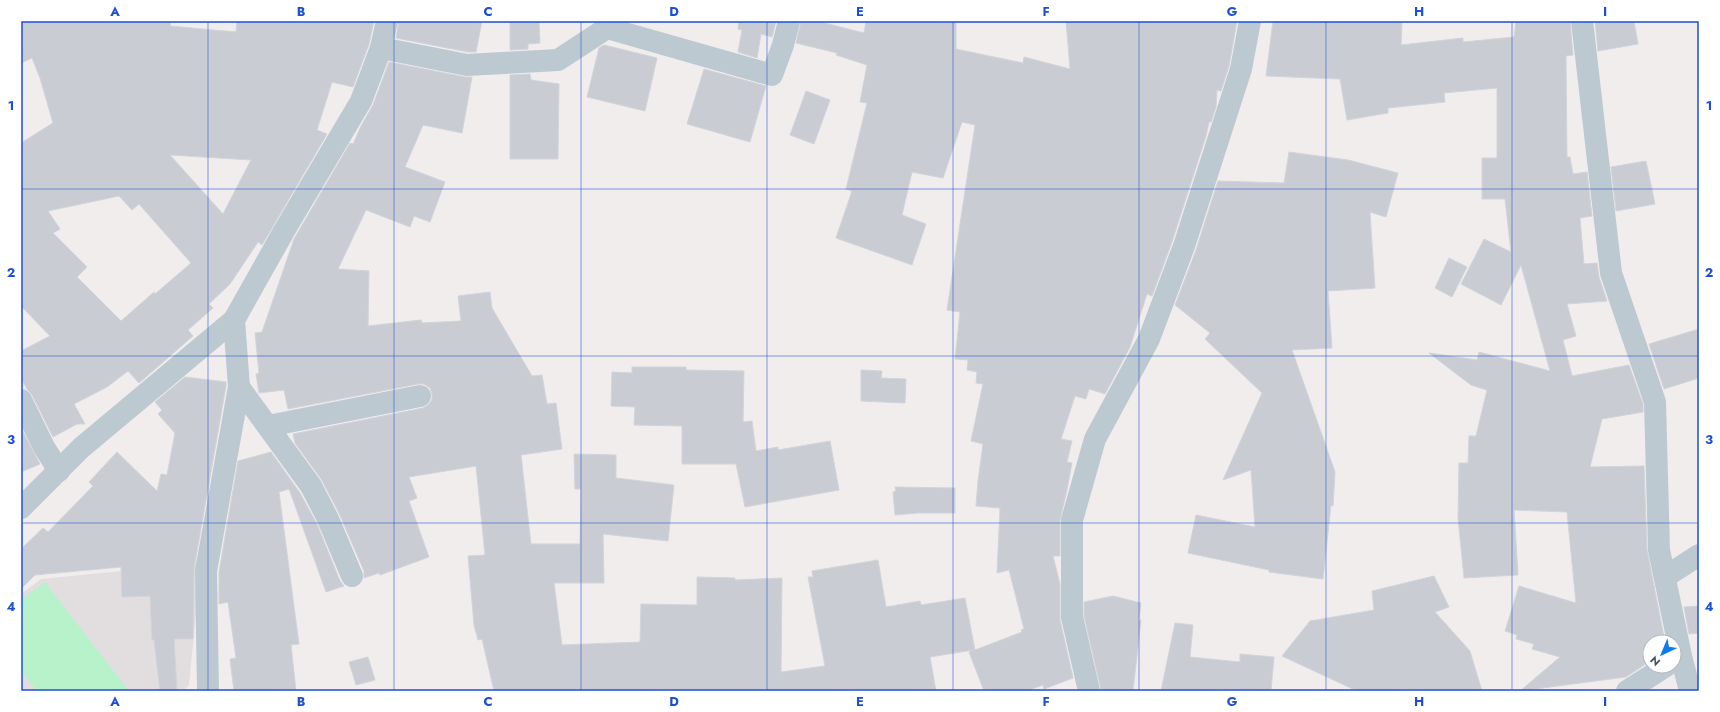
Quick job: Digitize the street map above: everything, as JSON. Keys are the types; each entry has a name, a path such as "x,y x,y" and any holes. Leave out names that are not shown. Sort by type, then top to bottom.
{"street":[{"path":"21,508 81,448 234,320 284,231 361,102 381,48 387,21"},
{"path":"381,48 467,65 558,60 607,28 772,75 783,45 789,21"},
{"path":"1089,691 1072,617 1072,520 1095,439 1149,339 1184,246 1241,69 1250,21"},
{"path":"1582,21 1611,273 1655,402 1659,550 1665,577 1670,634"},
{"path":"208,691 206,571 240,387 234,320"},
{"path":"240,387 311,486 328,519 352,576"},
{"path":"268,426 420,396"},
{"path":"21,400 44,447 59,471"},
{"path":"1665,577 1699,555"},
{"path":"1627,691 1653,674"},
{"path":"1680,674 1690,691"}],"shaded area":[{"path":"201,563 189,685 183,691 21,691 21,594 41,579"}],"green space":[{"path":"45,582 129,691 37,691 21,671 21,600"}],"building":[{"path":"21,21 171,21 170,26 236,32 237,21 374,21 369,44 353,87 332,82 317,130 327,134 262,245 258,242 230,284 209,304 213,308 188,330 193,336 139,383 128,371 107,387 74,404 85,424 77,424 53,437 32,395 21,378 21,351 50,336 21,306 21,143 53,123 40,78 32,58 21,63","holes":["170,155 251,160 223,214","119,196 132,210 139,204 191,263 155,294 154,292 121,321 77,277 87,267 53,233 60,229 48,211"]},
{"path":"399,21 482,21 476,52 468,52 396,38"},
{"path":"510,21 539,21 540,43 528,44 528,49 510,50"},
{"path":"739,21 776,21 772,37 761,34 757,58 738,52 742,30 738,29"},
{"path":"801,21 817,21 864,33 866,21 956,21 956,49 1023,63 1024,57 1070,69 1066,21 1237,21 1229,66 1221,91 1217,90 1216,107 1211,122 1209,122 1206,136 1172,242 1152,296 1147,294 1130,347 1105,394 1089,389 1086,399 1075,396 1061,439 1072,441 1067,462 1072,463 1060,520 1060,556 1053,556 1060,584 1060,620 1073,678 1044,689 1043,685 1026,691 984,691 969,652 973,650 930,657 936,691 494,691 482,639 478,640 474,625 468,556 485,555 476,466 409,477 417,498 409,501 429,557 380,575 379,573 364,578 364,571 339,513 321,479 295,443 293,434 423,408 432,400 430,388 424,384 418,384 288,409 284,390 259,393 256,374 259,373 255,333 262,332 294,239 350,143 353,144 373,105 389,62 465,77 472,77 462,133 423,125 405,167 445,182 430,222 414,216 410,227 366,210 338,269 369,271 368,326 421,320 422,323 461,321 458,296 490,292 492,308 532,376 542,375 547,404 556,403 562,449 521,455 531,544 580,544 581,489 575,489 574,454 616,455 616,478 674,485 668,541 603,534 604,583 554,583 562,645 640,642 641,604 697,605 697,577 735,578 735,580 782,578 781,672 825,666 808,577 813,577 812,571 878,560 886,607 920,601 921,605 965,598 975,650 1022,632 1021,630 1024,629 1009,570 997,573 1000,508 976,506 983,444 971,441 983,384 976,383 977,372 967,370 968,360 955,359 960,312 947,310 975,125 962,122 943,178 912,172 902,215 926,224 912,265 836,238 852,191 846,189 867,103 860,102 867,65 836,55 837,53 796,43"},
{"path":"1273,21 1402,21 1401,45 1463,38 1463,42 1514,37 1516,21 1570,21 1573,55 1566,56 1567,157 1570,157 1573,174 1587,172 1592,216 1580,218 1584,264 1597,263 1599,277 1607,301 1567,304 1576,336 1563,340 1572,376 1629,365 1643,404 1643,412 1602,419 1590,467 1644,466 1647,550 1663,634 1642,634 1642,666 1626,677 1520,691 1560,657 1532,649 1534,644 1516,639 1517,635 1505,631 1519,586 1576,603 1567,512 1514,510 1518,575 1464,578 1458,518 1459,463 1468,463 1469,436 1476,436 1487,390 1471,385 1429,353 1477,360 1479,352 1550,371 1521,265 1501,305 1461,284 1484,239 1511,252 1505,199 1482,199 1482,158 1497,158 1497,88 1444,93 1445,102 1388,108 1388,113 1347,120 1340,79 1266,76"},
{"path":"1595,21 1634,21 1638,44 1598,51"},
{"path":"604,45 657,58 645,111 587,97 599,48"},
{"path":"704,69 766,86 750,142 687,124"},
{"path":"530,74 531,80 559,84 558,159 510,159 510,75"},
{"path":"806,91 830,100 814,144 790,135"},
{"path":"1289,152 1348,160 1398,173 1386,217 1370,212 1375,288 1328,291 1332,348 1292,350 1335,472 1333,506 1331,505 1323,579 1269,572 1269,570 1188,553 1196,515 1255,527 1251,470 1223,480 1262,393 1205,339 1210,333 1175,305 1196,250 1218,181 1284,183"},
{"path":"1646,161 1655,204 1616,211 1611,167"},
{"path":"1449,258 1467,267 1452,297 1435,288"},
{"path":"1699,329 1699,378 1664,389 1649,344"},
{"path":"632,367 686,367 686,370 744,371 743,422 752,421 756,451 778,447 778,450 830,441 839,490 745,507 736,464 682,464 682,426 634,425 635,407 611,406 612,372 632,373"},
{"path":"861,370 882,371 881,378 906,379 905,403 861,401"},
{"path":"185,377 226,382 226,386 194,569 193,639 174,639 177,691 160,691 154,640 152,640 150,596 122,597 121,567 35,575 21,589 21,549 43,528 48,532 93,486 89,482 117,452 157,491 161,474 167,475 175,433 158,414 162,410 155,402"},
{"path":"21,428 40,464 21,472"},
{"path":"271,452 300,493 317,524 340,581 344,586 326,592 289,489 279,492 299,644 291,645 296,691 234,691 230,659 236,658 228,602 219,604 219,572 238,461"},
{"path":"895,487 955,488 955,513 918,513 895,515 893,492 896,491"},
{"path":"1434,576 1449,607 1435,612 1470,651 1482,691 1357,691 1282,656 1310,621 1374,610 1372,591"},
{"path":"1113,596 1141,603 1139,620 1141,620 1133,691 1101,690 1084,616 1084,602"},
{"path":"1699,606 1699,633 1689,634 1684,607"},
{"path":"1175,623 1193,625 1190,657 1240,662 1240,654 1274,657 1271,691 1161,691"},
{"path":"368,657 375,680 356,685 349,662"}]}
